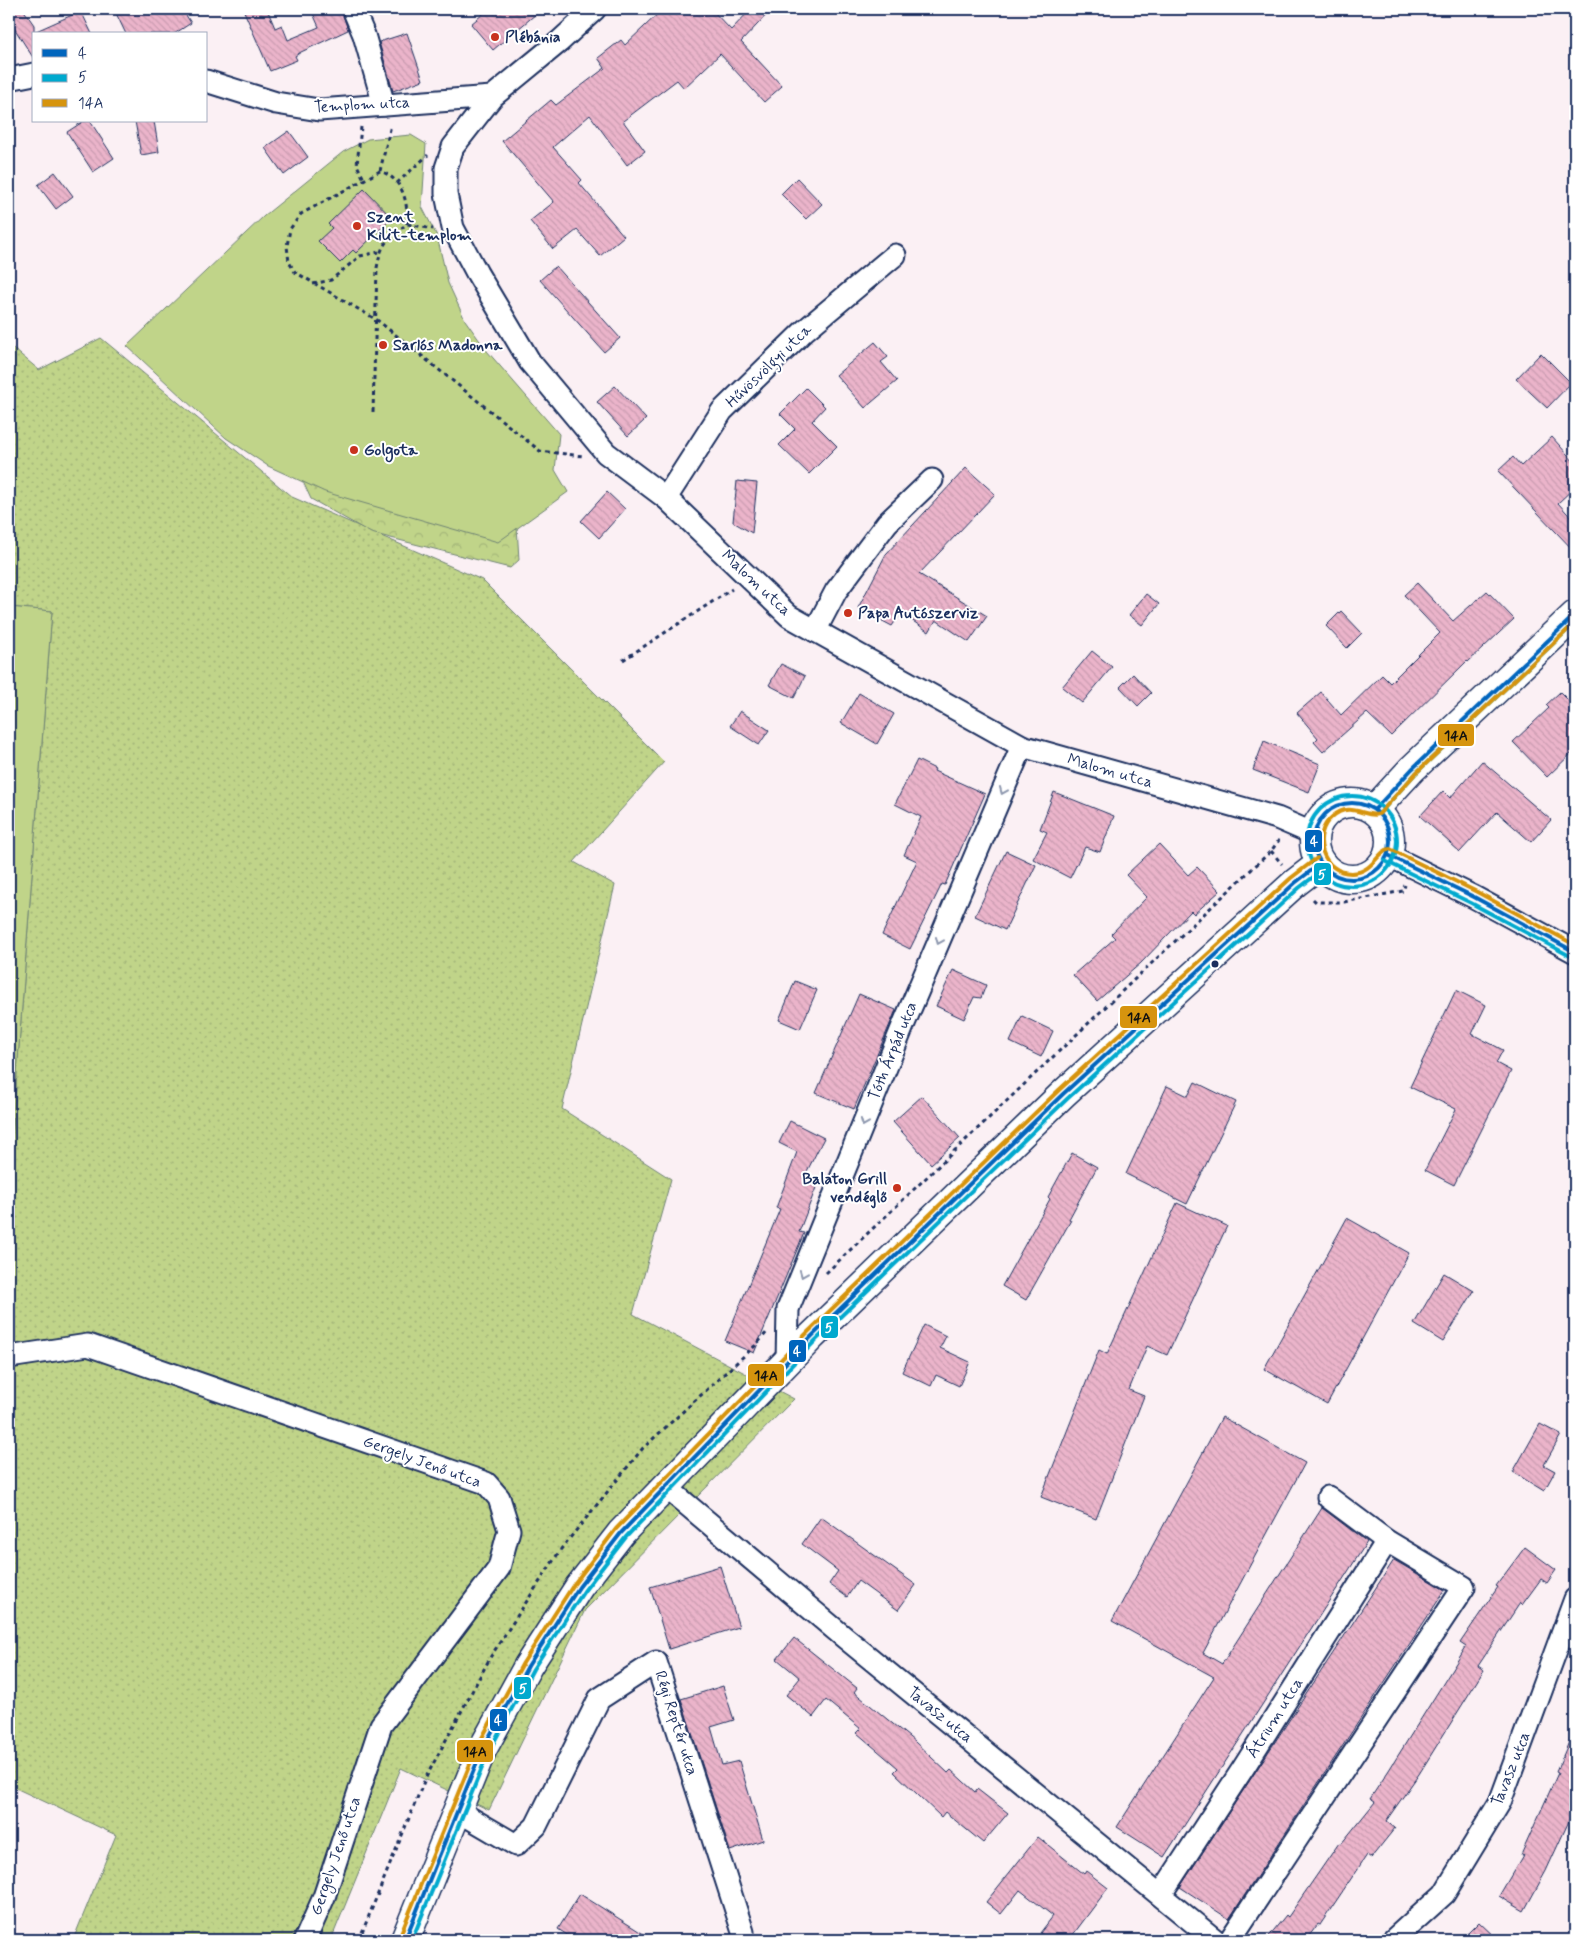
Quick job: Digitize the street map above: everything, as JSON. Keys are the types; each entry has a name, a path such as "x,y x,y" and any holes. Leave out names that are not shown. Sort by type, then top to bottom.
{"main road":[{"path":"1375,809 1418,763 1575,615"},
{"path":"1343,803 1365,804 1375,809 1384,818 1399,860 1382,865 1373,873 1362,878 1350,879 1339,877 1329,871 1316,854 1314,834 1324,814 1332,807 1343,803"},
{"path":"405,1940 482,1750 533,1658 579,1587 621,1533 787,1362 1063,1094 1296,882 1321,863"}],"street":[{"path":"352,9 364,35 381,105"},
{"name":"Malom utca","path":"595,9 559,42 492,97 453,147 446,168 446,194 453,228 477,273 530,362 606,453 666,498 789,616 1022,746 1277,818 1314,834"},
{"path":"9,79 32,74"},
{"name":"Templom utca","path":"208,82 276,103 319,110 492,97"},
{"name":"Hűvösvölgyi utca","path":"666,498 722,410 804,331 895,255"},
{"path":"815,630 836,591 887,523 932,480"},
{"name":"Tóth Árpád utca","path":"787,1362 788,1309 901,1030 1022,746"},
{"path":"1399,860 1474,897 1575,952"},
{"name":"Gergely Jenő utca","path":"9,1357 88,1345 486,1484 499,1498 509,1530 499,1568 381,1725 327,1889 305,1940"},
{"name":"Tavasz utca","path":"666,1487 844,1638 1161,1894 1215,1940"},
{"path":"1230,1940 1464,1587 1387,1541 1328,1497"},
{"name":"Átrium utca","path":"1161,1894 1387,1541"},
{"name":"Tavasz utca","path":"1393,1940 1444,1894 1500,1802 1575,1599"},
{"name":"Régi Reptér utca","path":"458,1811 516,1845 536,1826 599,1699 656,1662 743,1932"}],"path":[{"path":"380,171 381,105"},
{"path":"364,179 357,165 381,105"},
{"path":"397,183 433,151 453,147"},
{"path":"373,412 377,320 377,268 380,252 391,236 407,224 408,208 403,189 388,174 380,171 301,214 290,229 287,246 288,262 295,272 377,320 540,451 578,457 606,453"},
{"path":"313,284 331,280 360,256 380,252"},
{"path":"623,660 749,577"},
{"path":"1271,851 1296,882 1316,902 1344,902 1403,891 1399,860"}],"green space":[{"path":"411,135 426,144 422,207 437,236 448,283 465,320 487,351 559,434 555,470 568,492 498,542 325,492 268,466 226,438 127,346 264,216 343,152 368,139"},
{"path":"101,338 292,497 482,580 664,762 574,862 615,885 562,1109 671,1179 633,1314 794,1399 585,1610 489,1810 401,1768 331,1940 73,1940 116,1835 9,1785 9,1178 52,611 9,607 9,345 39,370"},
{"path":"298,471 517,526 519,560 510,568 371,533 311,499"},
{"path":"9,607 52,611 9,1178"}],"building":[{"path":"9,9 23,9 34,25 34,32 32,32 32,56 9,20"},
{"path":"114,9 182,9 191,23 177,32 125,32"},
{"path":"243,9 267,9 275,28 282,25 288,40 319,27 311,9 341,9 348,30 301,52 295,56 297,60 270,71"},
{"name":"Plébánia","path":"489,9 542,9 493,50 471,24"},
{"path":"663,9 711,9 731,30 751,9 772,9 741,42 782,86 764,102 720,54 684,88 677,80 623,121 645,151 627,165 590,115 553,147 582,180 579,183 624,236 600,256 577,230 553,249 530,221 554,202 502,141 551,100 556,105 605,68 598,58 621,40 625,45"},
{"path":"81,11 91,32 34,32"},
{"path":"407,33 423,80 393,91 379,42"},
{"path":"82,122 91,122 114,158 93,172 67,132"},
{"path":"135,122 154,122 159,152 141,155"},
{"path":"289,131 308,157 284,175 265,148"},
{"path":"55,172 73,196 56,209 38,185"},
{"path":"797,178 822,204 806,219 781,194"},
{"name":"Szent Kilit-templom","path":"364,189 392,218 356,253 353,250 340,263 318,241 332,228 328,224"},
{"path":"556,266 620,338 604,352 540,280"},
{"path":"875,342 888,357 881,362 897,381 865,408 836,375"},
{"path":"1541,353 1571,383 1547,408 1516,379"},
{"path":"615,386 646,419 628,436 597,402"},
{"path":"806,388 825,407 812,421 837,446 809,474 779,445 795,429 780,414"},
{"path":"1552,437 1575,463 1575,487 1558,503 1575,522 1575,552 1498,471 1513,457 1521,466"},
{"path":"966,468 995,494 919,574 987,616 969,642 936,620 929,632 901,613 892,626 858,608 886,554"},
{"path":"737,481 757,483 752,533 733,522"},
{"path":"607,492 625,509 599,538 581,521"},
{"path":"1417,583 1453,621 1487,591 1514,619 1467,661 1391,736 1367,713 1323,752 1314,742 1318,738 1297,713 1321,692 1341,715 1382,675 1390,683 1440,633 1404,595"},
{"path":"1146,594 1159,604 1142,625 1129,615"},
{"path":"1341,611 1362,633 1347,648 1326,626"},
{"path":"1092,651 1112,667 1082,703 1062,687"},
{"path":"781,664 805,676 794,698 769,685"},
{"path":"1133,674 1151,693 1138,706 1120,687"},
{"path":"1560,692 1575,707 1575,750 1547,777 1513,742 1549,708 1546,705"},
{"path":"859,693 894,714 877,744 841,723"},
{"path":"740,711 769,730 759,745 730,726"},
{"path":"1264,741 1320,764 1309,792 1253,770"},
{"path":"917,760 935,769 934,771 985,794 945,885 942,884 910,949 882,935 917,861 904,855 921,817 895,804"},
{"path":"1482,761 1551,820 1531,842 1497,812 1460,852 1420,816 1443,791 1450,798"},
{"path":"1054,792 1114,816 1100,852 1085,847 1070,878 1033,859 1047,832 1040,829"},
{"path":"1159,844 1188,875 1197,867 1220,891 1194,914 1191,911 1141,963 1097,1001 1073,975 1115,938 1111,934 1147,897 1126,875"},
{"path":"1006,851 1036,865 1005,930 975,916"},
{"path":"953,970 986,985 981,998 974,997 964,1019 936,1006"},
{"path":"795,981 817,990 800,1029 779,1020"},
{"path":"1456,990 1486,1005 1472,1034 1503,1050 1496,1063 1511,1071 1454,1185 1425,1170 1456,1109 1410,1087"},
{"path":"859,994 896,1010 854,1109 816,1093"},
{"path":"1022,1016 1053,1031 1041,1057 1010,1042"},
{"path":"1195,1082 1236,1102 1187,1204 1126,1174 1167,1086 1188,1096"},
{"path":"922,1096 960,1138 931,1164 893,1122"},
{"path":"790,1121 824,1138 803,1179 817,1185 799,1232 804,1233 754,1353 725,1341 780,1209 776,1208 797,1152 779,1143"},
{"path":"1072,1153 1097,1167 1069,1219 1071,1220 1026,1300 1002,1286 1050,1199 1048,1197"},
{"path":"1177,1203 1227,1226 1167,1355 1147,1346 1129,1390 1144,1396 1096,1519 1041,1497 1099,1350 1107,1354"},
{"path":"1347,1218 1409,1253 1327,1404 1264,1369"},
{"path":"1444,1273 1474,1291 1443,1342 1414,1324"},
{"path":"924,1325 946,1336 940,1348 970,1362 959,1386 936,1375 931,1386 902,1372"},
{"path":"1222,1417 1305,1463 1203,1653 1222,1664 1322,1508 1367,1542 1164,1857 1117,1827 1214,1677 1112,1621"},
{"path":"1540,1424 1561,1435 1544,1465 1555,1471 1544,1491 1513,1472"},
{"path":"821,1517 916,1585 898,1610 858,1581 847,1597 829,1584 838,1571 802,1544"},
{"path":"1525,1547 1556,1570 1547,1583 1541,1579 1522,1605 1520,1603 1478,1666 1484,1670 1419,1774 1386,1821 1395,1828 1371,1858 1367,1855 1320,1925 1318,1924 1306,1940 1266,1940 1286,1915 1288,1917 1339,1843 1341,1844 1375,1802 1370,1799 1466,1647 1460,1643 1498,1587 1496,1586"},
{"path":"1394,1560 1445,1590 1229,1919 1180,1887"},
{"path":"720,1566 739,1627 669,1649 650,1587"},
{"path":"794,1638 857,1688 854,1692 915,1742 948,1773 951,1770 975,1792 977,1789 1008,1813 983,1843 945,1812 941,1817 894,1772 898,1768 857,1733 861,1729 826,1700 813,1717 786,1695 800,1678 777,1659"},
{"path":"723,1686 734,1720 711,1727 722,1765 739,1761 763,1840 730,1851 681,1699"},
{"path":"1575,1728 1575,1808 1546,1871 1524,1911 1499,1896 1523,1855 1521,1855 1558,1773 1556,1772"},
{"path":"1038,1837 1084,1874 1086,1871 1108,1888 1069,1940 1050,1940 1040,1933 1053,1916 1020,1890 1001,1914 986,1902"},
{"path":"580,1894 653,1940 575,1940 558,1929"},
{"path":"1479,1922 1498,1940 1461,1940"}],"transit line":[{"name":"4","path":"1375,809 1412,769 1575,615"},
{"name":"5","path":"1380,813 1416,773 1575,623"},
{"name":"14A","path":"1575,623 1416,773 1379,814 1374,815 1352,810 1339,812 1325,825 1321,843 1327,860 1334,867 1342,872 1352,873 1366,869 1382,853 1390,849 1477,892 1575,945"},
{"name":"5","path":"1352,796 1361,797 1377,804 1389,816 1396,832 1397,841 1396,850 1389,866 1377,878 1361,885 1352,886 1343,885 1327,878 1315,866 1308,850 1307,841 1308,832 1315,816 1327,804 1343,797 1352,796"},
{"name":"4","path":"1345,803 1359,803 1373,809 1384,820 1390,834 1390,841 1387,856 1379,868 1359,879 1345,879 1331,873 1320,862 1314,848 1314,834 1320,820 1331,809 1345,803"},
{"name":"4","path":"1388,855 1474,897 1575,952"},
{"name":"14A","path":"399,1938 477,1747 523,1663 574,1584 616,1529 808,1332 1059,1090 1291,878 1317,858"},
{"name":"5","path":"1385,861 1471,903 1572,957"},
{"name":"4","path":"405,1940 482,1750 528,1666 579,1587 621,1533 812,1336 1063,1094 1295,883 1321,863"},
{"name":"5","path":"412,1940 488,1753 533,1669 584,1591 626,1537 816,1340 1067,1099 1299,888 1325,868"}],"place":[{"name":"Plébánia","path":"495,37"},
{"name":"Szent Kilit-templom","path":"357,226"},
{"name":"Sarlós Madonna","path":"383,345"},
{"name":"Golgota","path":"354,450"},
{"name":"Papa Autószerviz","path":"848,613"},
{"name":"Balaton Grill vendéglő","path":"897,1188"}]}
